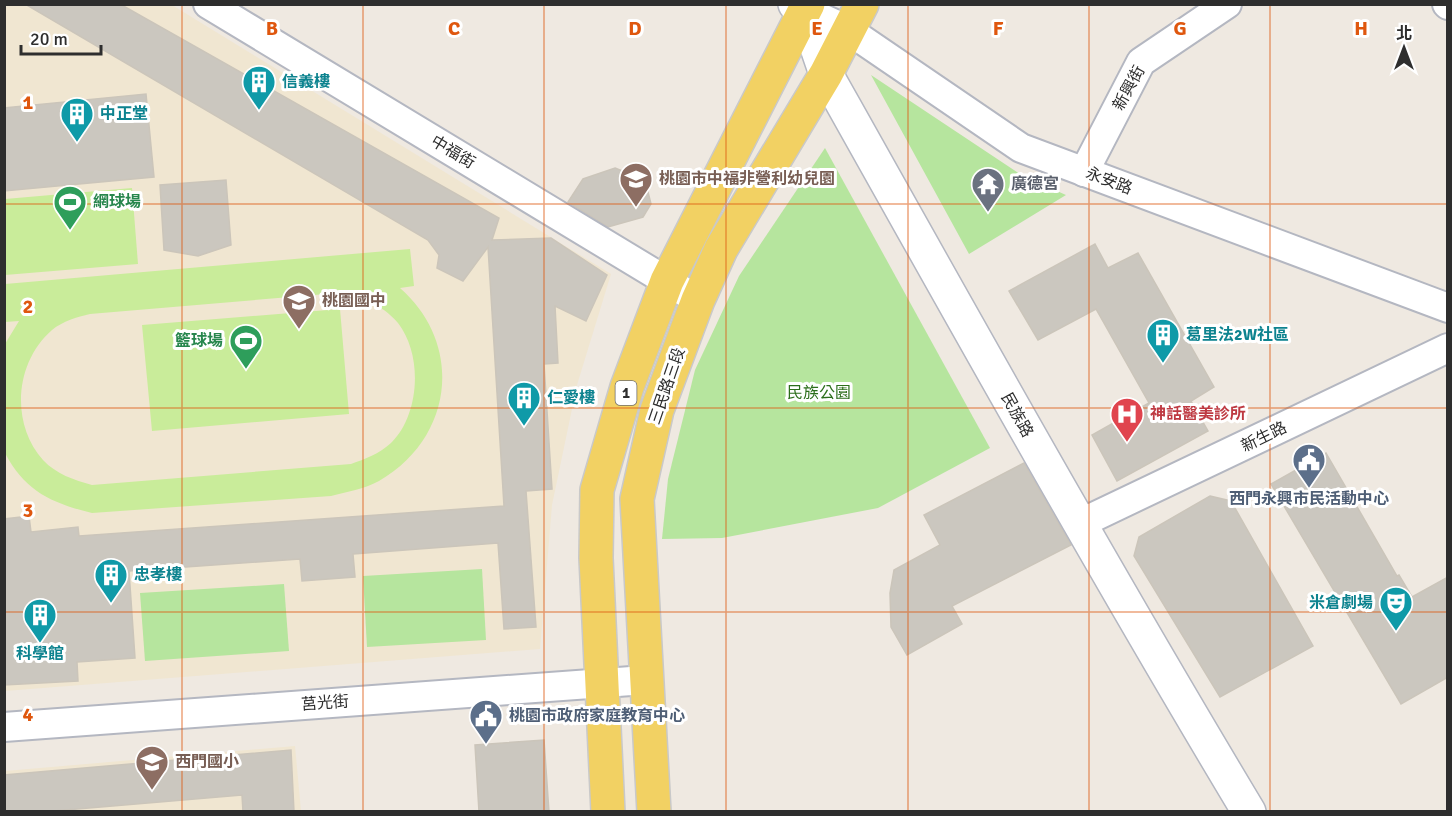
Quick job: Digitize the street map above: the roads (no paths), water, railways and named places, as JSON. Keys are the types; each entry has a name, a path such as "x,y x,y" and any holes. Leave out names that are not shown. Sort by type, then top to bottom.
{"main road":[{"name":"1","path":"608,812 604,684 596,558 597,490 627,387 667,281 802,6"},
{"name":"民族路","path":"802,6 826,74 1079,524 1249,812"},
{"name":"三民路三段","path":"654,812 645,680 637,499 657,410 698,300 721,249 826,74 855,17"}],"street":[{"name":"中福街","path":"208,4 698,300"},
{"name":"新興街","path":"1084,172 1142,62 1227,4"},
{"name":"永安路","path":"802,6 855,17 1021,148 1448,308"},
{"name":"新生路","path":"1079,524 1448,348"},
{"name":"莒光街","path":"4,728 645,680"}],"place":[{"name":"信義樓","path":"259,111"},
{"name":"中正堂","path":"77,143"},
{"name":"桃園市中福非營利幼兒園","path":"636,208"},
{"name":"廣德宮","path":"988,213"},
{"name":"網球場","path":"70,231"},
{"name":"桃園國中","path":"299,330"},
{"name":"葛里法2W社區","path":"1163,364"},
{"name":"籃球場","path":"246,370"},
{"name":"仁愛樓","path":"524,427"},
{"name":"神話醫美診所","path":"1127,443"},
{"name":"西門永興市民活動中心","path":"1309,489"},
{"name":"忠孝樓","path":"111,604"},
{"name":"米倉劇場","path":"1396,632"},
{"name":"科學館","path":"40,644"},
{"name":"桃園市政府家庭教育中心","path":"486,745"},
{"name":"西門國小","path":"152,791"}],"park label":[{"name":"民族公園","path":"819,393"}]}
